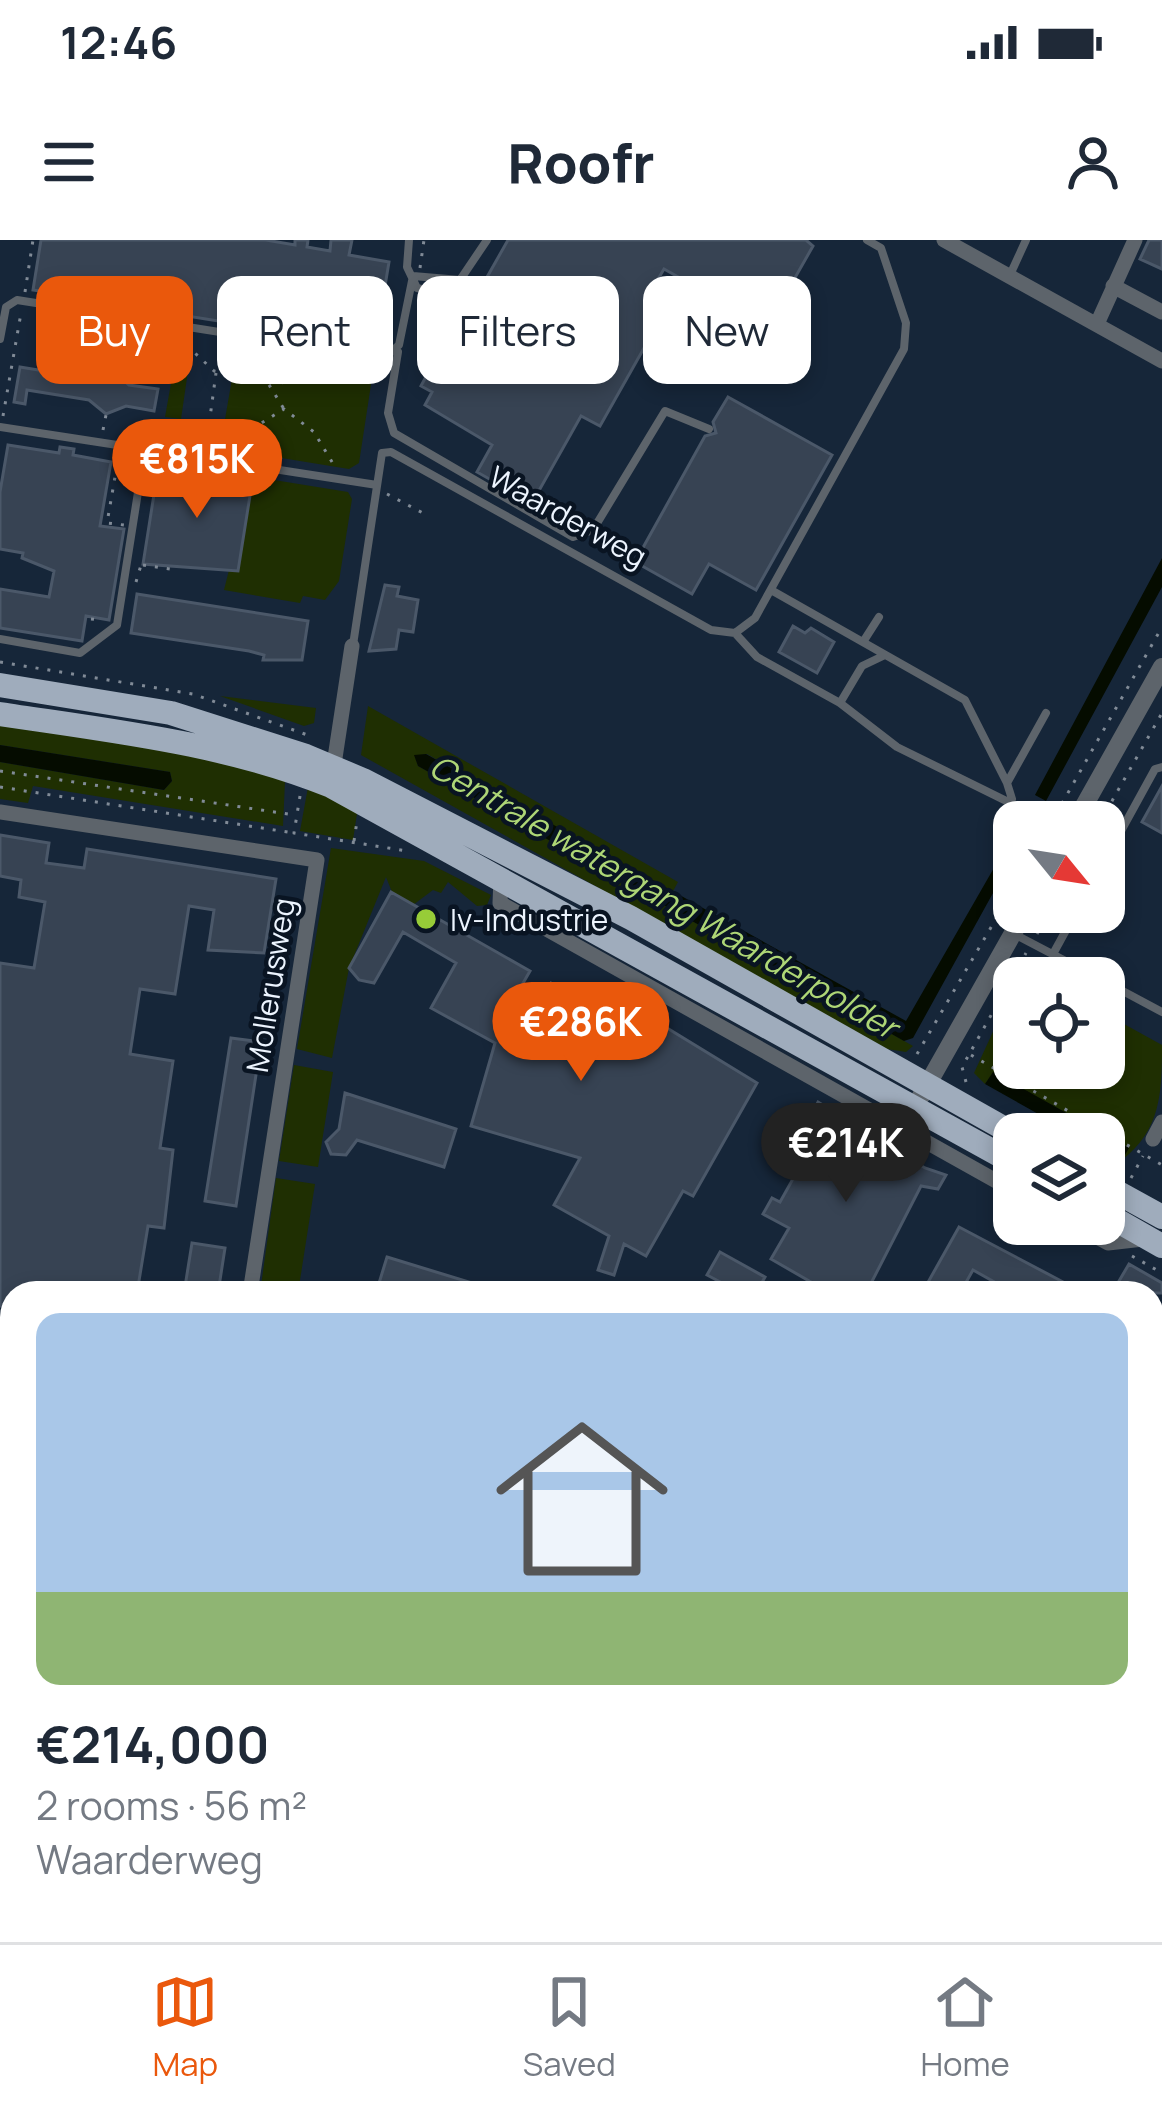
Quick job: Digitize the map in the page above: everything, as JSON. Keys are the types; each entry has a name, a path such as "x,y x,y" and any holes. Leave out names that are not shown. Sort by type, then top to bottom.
{"main road":[{"path":"0,686 171,713 332,776 631,918 903,1072 921,1096 957,1102 993,1122"},
{"path":"0,714 164,739 332,776 501,877 921,1096 993,1148"},
{"path":"1125,1204 1157,1234"},
{"path":"1125,1221 1157,1234"}],"street":[{"path":"944,240 1162,361"},
{"path":"1096,324 1135,240"},
{"path":"1113,286 1162,312"},
{"path":"332,776 352,646"},
{"path":"1087,801 1162,667"},
{"name":"Mollerusweg","path":"0,812 317,860 252,1281"},
{"path":"501,877 500,903 993,1179"},
{"path":"921,1096 1012,933"},
{"path":"1153,1139 1162,1122"},
{"path":"1125,1241 1157,1234"}],"lane":[{"path":"409,240 411,280 388,412 394,433 573,537 593,530 665,411 709,429"},
{"path":"411,280 419,274 460,280 488,240"},
{"path":"867,240 881,248 906,323 896,372 755,618 735,633 757,657 840,703 897,747 1013,800"},
{"path":"1010,276 1026,240"},
{"path":"411,280 417,288"},
{"path":"0,339 6,308 24,301 217,332"},
{"path":"276,341 272,365 276,341"},
{"path":"393,354 399,345"},
{"path":"1,427 376,485 352,646"},
{"path":"0,639 80,653 116,625 146,448"},
{"name":"Waarderweg","path":"376,485 382,453 391,452 711,630 735,633"},
{"path":"771,590 965,700 1013,800"},
{"path":"863,642 879,617"},
{"path":"840,703 862,666 886,655"},
{"path":"1007,783 1046,713"},
{"path":"1125,824 1155,769 1162,767"},
{"path":"1012,933 1059,957"},
{"path":"1053,954 1064,933"},
{"path":"1125,993 1162,1012"}],"path":[{"path":"1,427 33,240"},
{"path":"193,351 217,372 204,458"},
{"path":"268,384 284,409 314,432 335,465 334,477"},
{"path":"204,458 284,409"},
{"path":"119,452 107,523 127,526"},
{"path":"127,563 177,570"},
{"path":"129,587 140,580 142,565"},
{"path":"91,619 112,622"},
{"path":"1063,801 1162,627"},
{"path":"1112,801 1162,713"},
{"path":"0,771 297,815"},
{"path":"0,787 294,833"},
{"path":"903,1072 923,1047 993,925"},
{"path":"957,1102 966,1085 962,1067 1038,933"},
{"path":"969,1054 1162,1165"},
{"path":"1131,1178 1153,1139"}],"shaded area":[{"path":"0,240 1162,240 1162,1281 0,1281"}],"green space":[{"path":"171,384 186,384 181,419 165,417"},
{"path":"231,384 371,384 359,463 349,469 220,448"},
{"path":"212,470 348,492 352,499 339,581 325,600 303,596 300,603 224,590 229,570 238,570"},
{"path":"220,696 316,708 314,723 304,726"},
{"path":"368,706 678,882 672,893 427,754 415,756 418,766 913,1046 906,1052 887,1049 361,755"},
{"path":"0,723 217,760 285,781 283,826 33,786 28,803 0,799 0,762 164,790 172,781 170,772 0,745"},
{"path":"308,787 358,807 353,840 300,831"},
{"path":"331,848 424,861 491,895 487,905 477,906 448,882 441,893 433,890 413,905 394,897 386,877 349,968 332,1058 297,1049"},
{"path":"1125,1025 1162,1045 1157,1109 1145,1136 1125,1157 1125,1113 1066,1113 1022,1089 1125,1089"},
{"path":"993,1032 993,1073 985,1084 974,1073"},
{"path":"294,1065 333,1072 318,1167 279,1161"},
{"path":"276,1178 315,1184 300,1281 262,1281"}],"water":[{"path":"1162,558 1162,587 1046,801 1035,795"},
{"path":"0,745 170,772 172,781 164,790 0,762"},
{"name":"Centrale watergang Waarderpolder","path":"426,754 906,1021 993,870 993,893 913,1038 904,1041 418,766 414,755"},
{"path":"994,1089 1023,1089 1066,1113 1037,1113"}],"building":[{"path":"41,240 266,240 295,245 295,240 308,240 307,247 330,251 331,240 352,240 349,255 389,262 387,276 217,276 217,321 193,317 193,276 36,276 33,290"},
{"path":"508,240 806,240 813,246 796,276 676,276 664,269 660,276 643,276 643,350 600,426 581,416 532,503 477,472 492,445 425,405 432,392 421,386 619,384 619,276 488,276"},
{"path":"1149,240 1162,240 1162,269 1140,259"},
{"path":"20,367 36,370 36,384 128,384 158,389 154,411 126,406 106,414 89,400 27,390 25,404 14,402"},
{"path":"728,397 832,455 756,590 709,564 692,594 635,562 705,436 716,433 713,422"},
{"path":"8,445 59,453 60,447 74,449 73,455 111,462 100,526 124,529 109,620 86,616 82,641 0,628 0,589 49,597 54,571 22,558 23,553 0,549 0,492"},
{"path":"194,467 212,470 211,477 252,483 238,571 143,564 158,469 193,474"},
{"path":"385,585 399,587 397,596 418,600 413,632 399,630 396,649 369,651"},
{"path":"137,594 308,621 302,660 263,660 264,655 249,651 131,633"},
{"path":"793,626 805,633 811,628 834,642 817,673 779,652"},
{"path":"1162,786 1162,833 1142,822"},
{"path":"0,835 49,843 46,863 84,868 87,849 276,879 264,953 208,950 214,910 189,906 175,994 140,989 130,1054 173,1061 160,1148 173,1150 164,1228 148,1226 139,1281 0,1281 0,963 34,968 45,902 19,897 21,880 0,876"},
{"path":"391,892 530,971 500,1023 523,1036 551,983 601,1011 608,998 649,1017 757,1083 693,1196 683,1191 646,1256 624,1244 614,1275 598,1270 609,1236 554,1205 580,1158 471,1126 495,1043 431,1008 456,963 403,932 374,983 359,980 349,968"},
{"path":"231,1038 261,1042 236,1206 205,1201"},
{"path":"345,1093 456,1129 444,1167 357,1140 346,1155 331,1154 326,1142 339,1129"},
{"path":"818,1102 925,1168 946,1175 938,1189 921,1186 872,1281 809,1281 771,1259 789,1228 763,1214 772,1198 780,1202 821,1129 808,1121"},
{"path":"959,1227 1061,1281 993,1281 973,1270 967,1281 929,1281"},
{"path":"192,1243 225,1248 220,1281 186,1281"},
{"path":"720,1252 765,1277 763,1281 718,1281 707,1275"},
{"path":"387,1257 466,1281 380,1281"},
{"path":"1129,1264 1159,1281 1119,1281"}],"place":[{"name":"Iv-Industrie","path":"426,919"}]}
